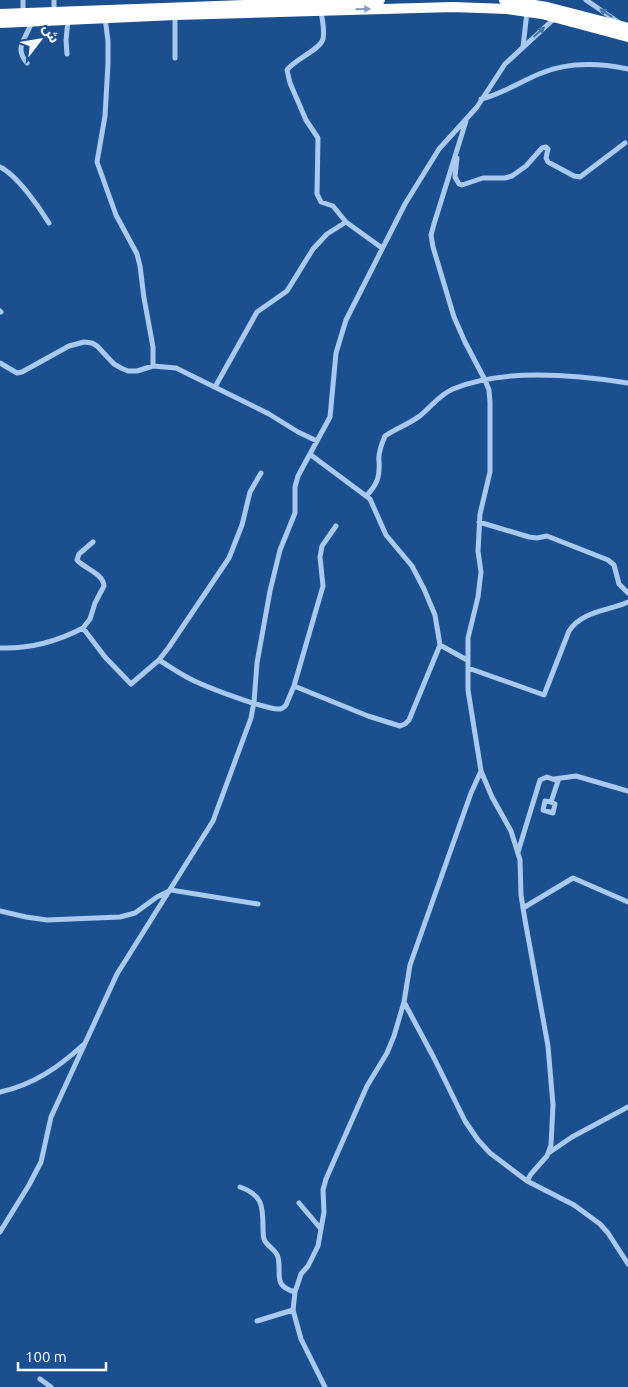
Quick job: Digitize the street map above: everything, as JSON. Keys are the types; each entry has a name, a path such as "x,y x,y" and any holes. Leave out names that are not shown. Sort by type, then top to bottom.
{"highway":[{"path":"0,14 380,0"},
{"path":"504,0 548,4 627,31"},
{"path":"0,23 175,15 453,7 507,9 627,31"}],"street":[{"path":"23,0 23,13"},
{"path":"54,0 54,12"},
{"path":"586,0 614,18 627,31"},
{"path":"321,10 322,40 320,44 291,64 288,70 288,75 306,120 318,138 317,194 321,202 332,206 346,222 382,248"},
{"path":"522,48 527,12"},
{"path":"175,15 175,58"},
{"path":"0,1232 41,1162 51,1117 117,974 133,945 171,890 213,820 251,718 257,663 275,568 294,513 295,487 298,476 330,417 334,364 341,334 357,297 429,162 447,139 466,120 504,64 556,17"},
{"path":"105,18 108,40 108,64 105,116 97,162 116,215 137,254 153,347 153,366"},
{"path":"67,54 68,19"},
{"path":"27,63 22,58 20,49 32,21"},
{"path":"481,99 558,67 610,65 628,69"},
{"path":"466,120 431,239 454,317 489,390 490,472 480,522 478,551 481,572 478,597 468,638 468,690 481,771 492,797 510,830 520,860 523,908 549,1055 553,1105 550,1152"},
{"path":"458,150 455,177 459,184 462,185 484,178 512,176 526,166 542,148 546,147 548,149 546,158 548,162 574,176 580,177 625,143"},
{"path":"0,167 12,175 32,197 49,223"},
{"path":"215,387 257,312 287,291 313,249 327,234 346,222"},
{"path":"0,364 17,373 22,372 69,346 84,342 92,343 98,346 114,364 128,371 137,371 153,366 176,368 269,414 317,441"},
{"path":"367,495 372,490 380,473 378,460 385,436 421,415 445,393 466,384 485,380 541,376 600,379 628,383"},
{"path":"294,686 368,716 403,725 409,720 440,645 435,615 424,589 412,566 386,535 374,506 367,495 311,455"},
{"path":"83,628 105,657 131,684 158,660 182,630 228,558 242,525 250,492 261,474"},
{"path":"480,522 529,538 547,536 608,560 614,565 619,584 628,593"},
{"path":"158,660 199,683 254,702 278,709 283,708 294,686 323,586 320,557 322,546 336,526"},
{"path":"0,648 26,647 55,639 83,628 88,623 95,603 104,586 103,580 100,577 78,560 79,554 93,542"},
{"path":"468,668 544,694 569,631 574,624 590,614 628,602"},
{"path":"440,645 467,660"},
{"path":"325,1387 301,1339 293,1310 295,1292 301,1274 308,1266 318,1246 324,1212 323,1190 326,1179 367,1086 387,1053 394,1036 404,1002 410,965 471,793 481,771"},
{"path":"518,853 540,780 547,777 554,779 576,776 628,791"},
{"path":"551,802 558,781 554,779"},
{"path":"523,908 573,878 628,902"},
{"path":"0,911 47,920 120,917 135,913 157,897 171,890 258,904"},
{"path":"404,1002 465,1121 490,1153 527,1181 574,1205 600,1224 628,1264"},
{"path":"0,1092 23,1085 53,1070 85,1042"},
{"path":"527,1181 530,1174 543,1162 550,1152 572,1137 628,1107"},
{"path":"240,1187 250,1190 260,1201 263,1238 278,1257 278,1276 282,1284 295,1292"},
{"path":"299,1203 321,1229"},
{"path":"257,1321 293,1310"},
{"path":"40,1380 51,1387"}]}
